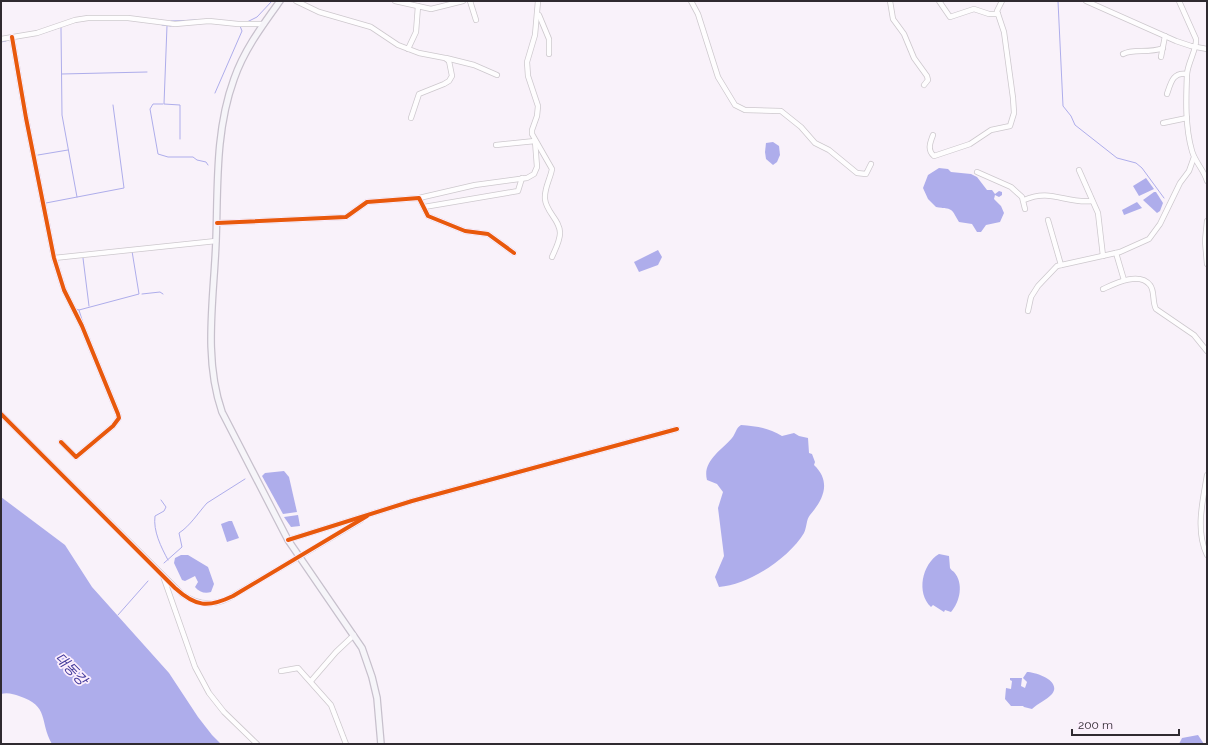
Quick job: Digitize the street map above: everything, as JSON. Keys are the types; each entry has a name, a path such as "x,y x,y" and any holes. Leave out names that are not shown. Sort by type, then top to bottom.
{"main road":[{"path":"280,1 254,37 236,73 224,114 220,140 211,347 216,394 231,432 288,540 362,648 372,677 377,698 381,744"}],"street":[{"path":"296,1 319,12 371,27 390,42 425,55 474,65 498,76"},
{"path":"395,1 418,6 438,8 463,1"},
{"path":"470,1 476,20"},
{"path":"217,223 346,217 367,202 420,198 475,185 532,176 537,167 535,140 532,130 537,116 538,106 527,67 527,62 534,44 538,14 538,1"},
{"path":"691,1 698,14 718,77 735,105 745,110 781,111 801,127 815,143 829,150 857,173 866,174 871,164"},
{"path":"890,1 893,19 907,39 914,58 927,76 928,80 924,85"},
{"path":"939,1 950,17 974,9 989,14 998,14"},
{"path":"933,135 929,145 931,154 934,156 948,155 970,144 991,130 1010,126 1013,119 1013,98 1005,36 998,14 998,7 1002,1"},
{"path":"1086,1 1165,36 1195,47 1207,49"},
{"path":"1180,1 1196,39 1195,47 1189,61 1187,74 1187,118 1192,152 1207,181"},
{"path":"408,48 416,32 418,6"},
{"path":"538,14 549,39 549,54"},
{"path":"1,38 37,33 75,20 88,18 128,18 175,24 209,21 238,24 264,24"},
{"path":"1161,57 1165,36"},
{"path":"12,37 26,118 54,258 64,290 82,326 119,418 113,426 76,457 61,442"},
{"path":"1123,54 1132,51 1152,52 1163,48"},
{"path":"411,118 419,94 444,84 449,81 452,76 449,61 444,58"},
{"path":"1167,94 1173,78 1177,75 1187,74"},
{"path":"1163,123 1187,118"},
{"path":"496,146 535,140"},
{"path":"535,140 552,169 545,190 545,200 549,212 559,226 560,234 552,257"},
{"path":"1028,311 1031,297 1038,286 1050,272 1061,265 1116,253 1141,243 1155,232 1189,170 1194,157"},
{"path":"1079,170 1088,188 1099,219 1103,256"},
{"path":"976,172 1010,188 1024,200 1026,209"},
{"path":"424,207 518,191 522,178"},
{"path":"1024,200 1041,194 1084,202 1092,201"},
{"path":"420,198 428,216 466,232 488,234 514,253"},
{"path":"1048,220 1061,265"},
{"path":"1207,221 1205,241 1207,264"},
{"path":"54,258 216,241"},
{"path":"1116,253 1124,280"},
{"path":"1102,289 1124,280 1141,280 1150,284 1156,309 1194,335 1207,351"},
{"path":"1,414 182,594 196,603 211,604 236,594 367,516"},
{"path":"288,540 487,480 677,429"},
{"path":"1207,474 1201,517 1204,548 1207,555"},
{"path":"162,574 195,667 209,693 224,712 257,744"},
{"path":"311,682 336,652 354,635"},
{"path":"281,671 298,668 311,682 331,705 346,744"}],"water":[{"path":"773,142 779,146 780,155 777,162 773,165 766,159 765,152 766,143"},
{"path":"939,168 948,169 951,172 971,174 977,177 987,190 992,190 995,194 999,191 1002,192 1002,195 999,197 995,195 994,199 1001,206 1004,213 1000,222 986,225 981,232 977,232 972,224 959,222 952,211 936,207 928,199 923,188 928,175"},
{"path":"1146,178 1154,189 1139,196 1133,186"},
{"path":"1156,192 1163,203 1160,211 1157,213 1143,200"},
{"path":"1137,202 1142,208 1124,215 1122,210"},
{"path":"658,250 662,257 658,265 639,272 634,262"},
{"path":"741,425 762,428 782,436 794,433 808,438 809,453 812,454 815,462 814,465 820,471 823,478 824,491 819,503 809,517 804,533 789,552 767,569 755,576 731,585 719,587 715,577 724,556 718,508 723,492 717,484 707,480 706,473 707,467 714,456 732,438"},
{"path":"284,471 289,477 297,512 283,514 262,476 265,473"},
{"name":"대동강","path":"1,497 65,545 92,587 169,673 198,717 221,744 52,744 40,710 35,704 15,695 8,693 1,694"},
{"path":"298,515 300,526 291,527 284,517"},
{"path":"232,521 239,538 227,542 221,524"},
{"path":"939,554 949,556 950,568 957,576 959,581 959,598 951,612 945,610 944,612 933,605 931,607 926,601 922,587 925,571 928,565"},
{"path":"181,555 188,555 208,567 214,584 211,592 204,593 195,587 198,582 195,576 185,581 182,580 174,563 175,558"},
{"path":"1027,672 1042,676 1051,681 1054,685 1052,694 1032,709 1023,706 1011,706 1005,699 1006,688 1011,689 1012,681 1010,678 1022,678 1021,686 1025,688 1027,682 1023,678"},
{"path":"1198,735 1204,744 1179,744 1182,738"}],"waterway":[{"path":"247,22 257,17 272,1"},
{"path":"1058,1 1063,106 1071,116 1075,125 1117,158 1136,163 1142,168 1164,198"},
{"path":"99,16 116,16"},
{"path":"171,21 198,20"},
{"path":"162,25 171,26"},
{"path":"167,26 164,104 180,105 180,139"},
{"path":"215,93 242,31 240,26"},
{"path":"43,33 61,27"},
{"path":"61,28 62,115 77,197"},
{"path":"1,42 6,41"},
{"path":"62,74 147,72"},
{"path":"163,104 153,104 150,109 158,154 168,157 193,157 197,160 206,162 208,165"},
{"path":"46,203 124,188 113,105"},
{"path":"38,155 68,150"},
{"path":"79,310 139,294 132,251"},
{"path":"83,258 89,306"},
{"path":"142,294 160,292 163,294"},
{"path":"76,309 79,310 83,323"},
{"path":"164,563 182,547 179,533 190,523 207,503 245,479"},
{"path":"161,500 166,507 164,511 155,516 155,527 160,544 168,560"},
{"path":"118,615 148,581"}],"cycle path":[{"path":"12,37 26,118 54,258 64,290 82,326 119,418 113,426 76,457 61,442"},
{"path":"217,223 346,217 367,202 419,198 428,216 465,231 488,234 514,253"},
{"path":"1,414 175,588 189,599 202,604 209,604 233,596 367,516"},
{"path":"288,540 412,501 677,429"}]}
